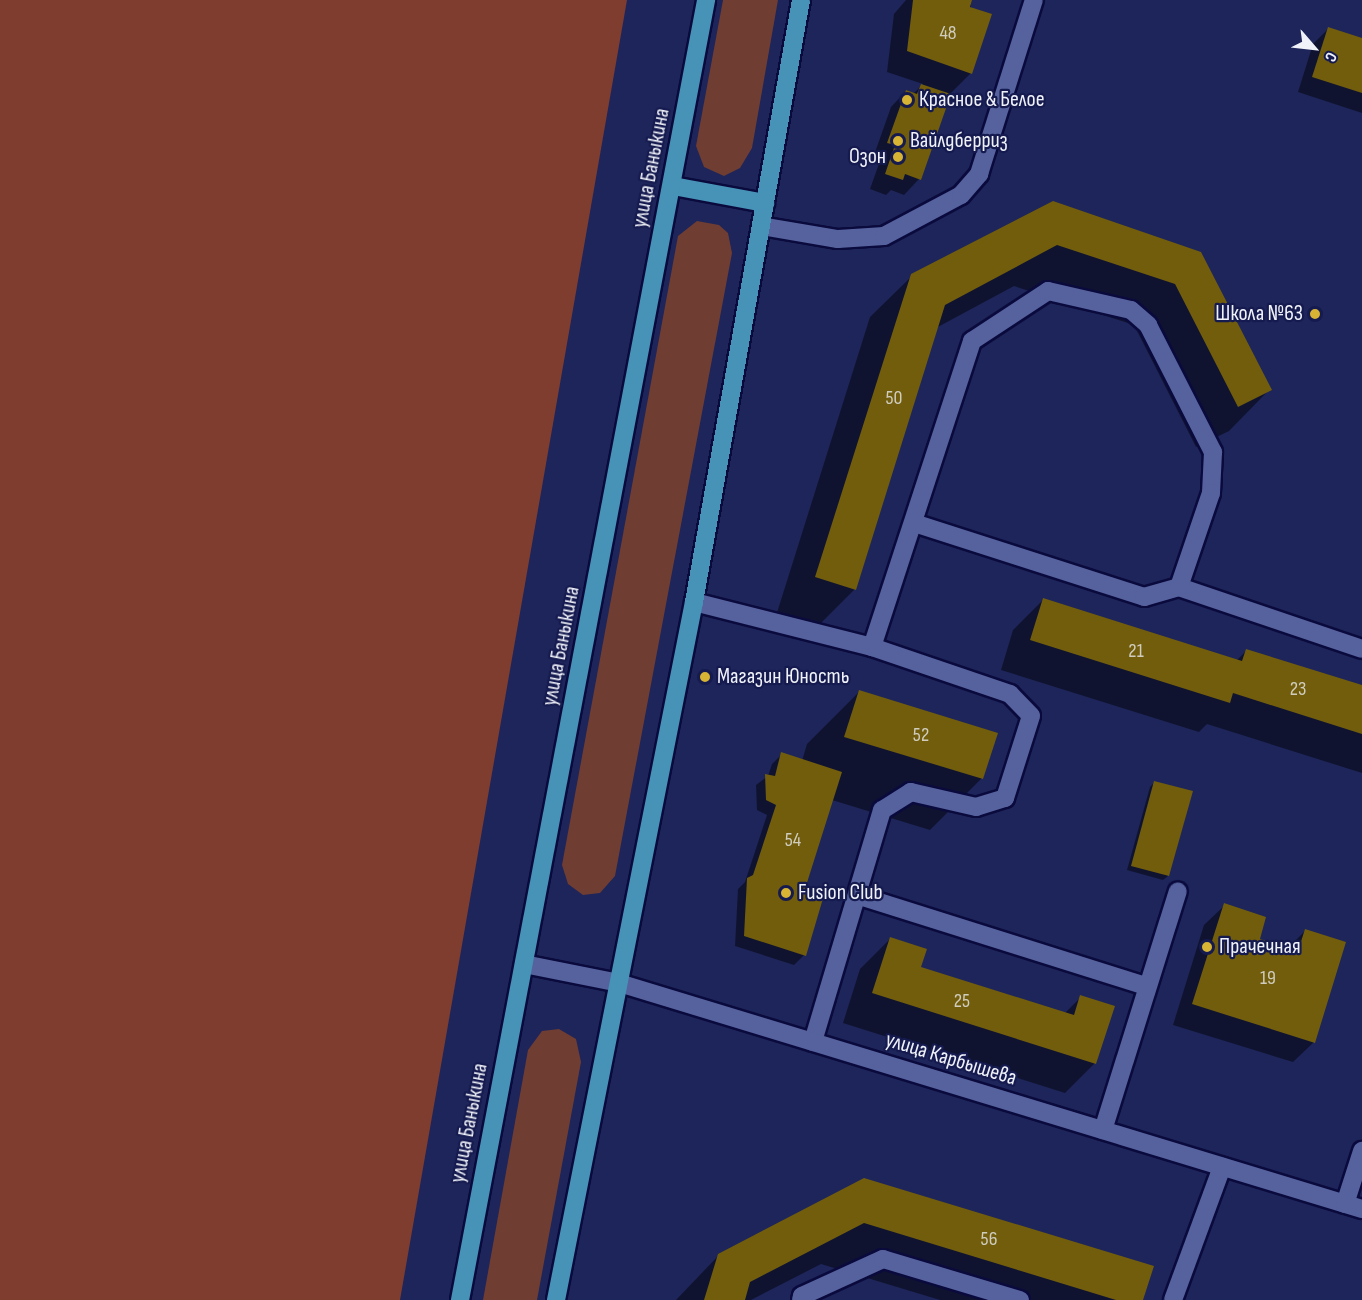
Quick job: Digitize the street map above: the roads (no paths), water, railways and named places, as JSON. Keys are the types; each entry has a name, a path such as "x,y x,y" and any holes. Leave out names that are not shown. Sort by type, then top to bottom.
{"main road":[{"name":"улица Баныкина","path":"460,1300 673,186 706,0"},
{"path":"556,1300 694,602 801,0"},
{"path":"673,186 765,203"}],"street":[{"path":"761,226 837,239 884,236 961,195 979,174 1034,0"},
{"path":"872,647 972,341 1048,291 1131,310 1148,325 1213,452 1211,493 1179,587"},
{"path":"914,523 1144,597 1179,587 1362,649"},
{"path":"694,602 872,647 1010,694 1031,716 1005,798 976,807 911,792 882,810 813,1042"},
{"path":"1103,1130 1145,986 1178,891"},
{"path":"856,895 1145,986"},
{"name":"улица Карбышева","path":"524,964 619,983 1354,1207"},
{"path":"1354,1207 1362,1151"},
{"path":"1173,1300 1222,1167"},
{"path":"801,1300 802,1296 883,1259 1020,1300"}],"place":[{"name":"Красное & Белое","path":"907,100"},
{"name":"Вайлдберриз","path":"898,141"},
{"name":"Озон","path":"898,157"},
{"name":"Школа №63","path":"1315,314"},
{"name":"Магазин Юность","path":"705,677"},
{"name":"Fusion Club","path":"786,893"},
{"name":"Прачечная","path":"1207,947"}]}
